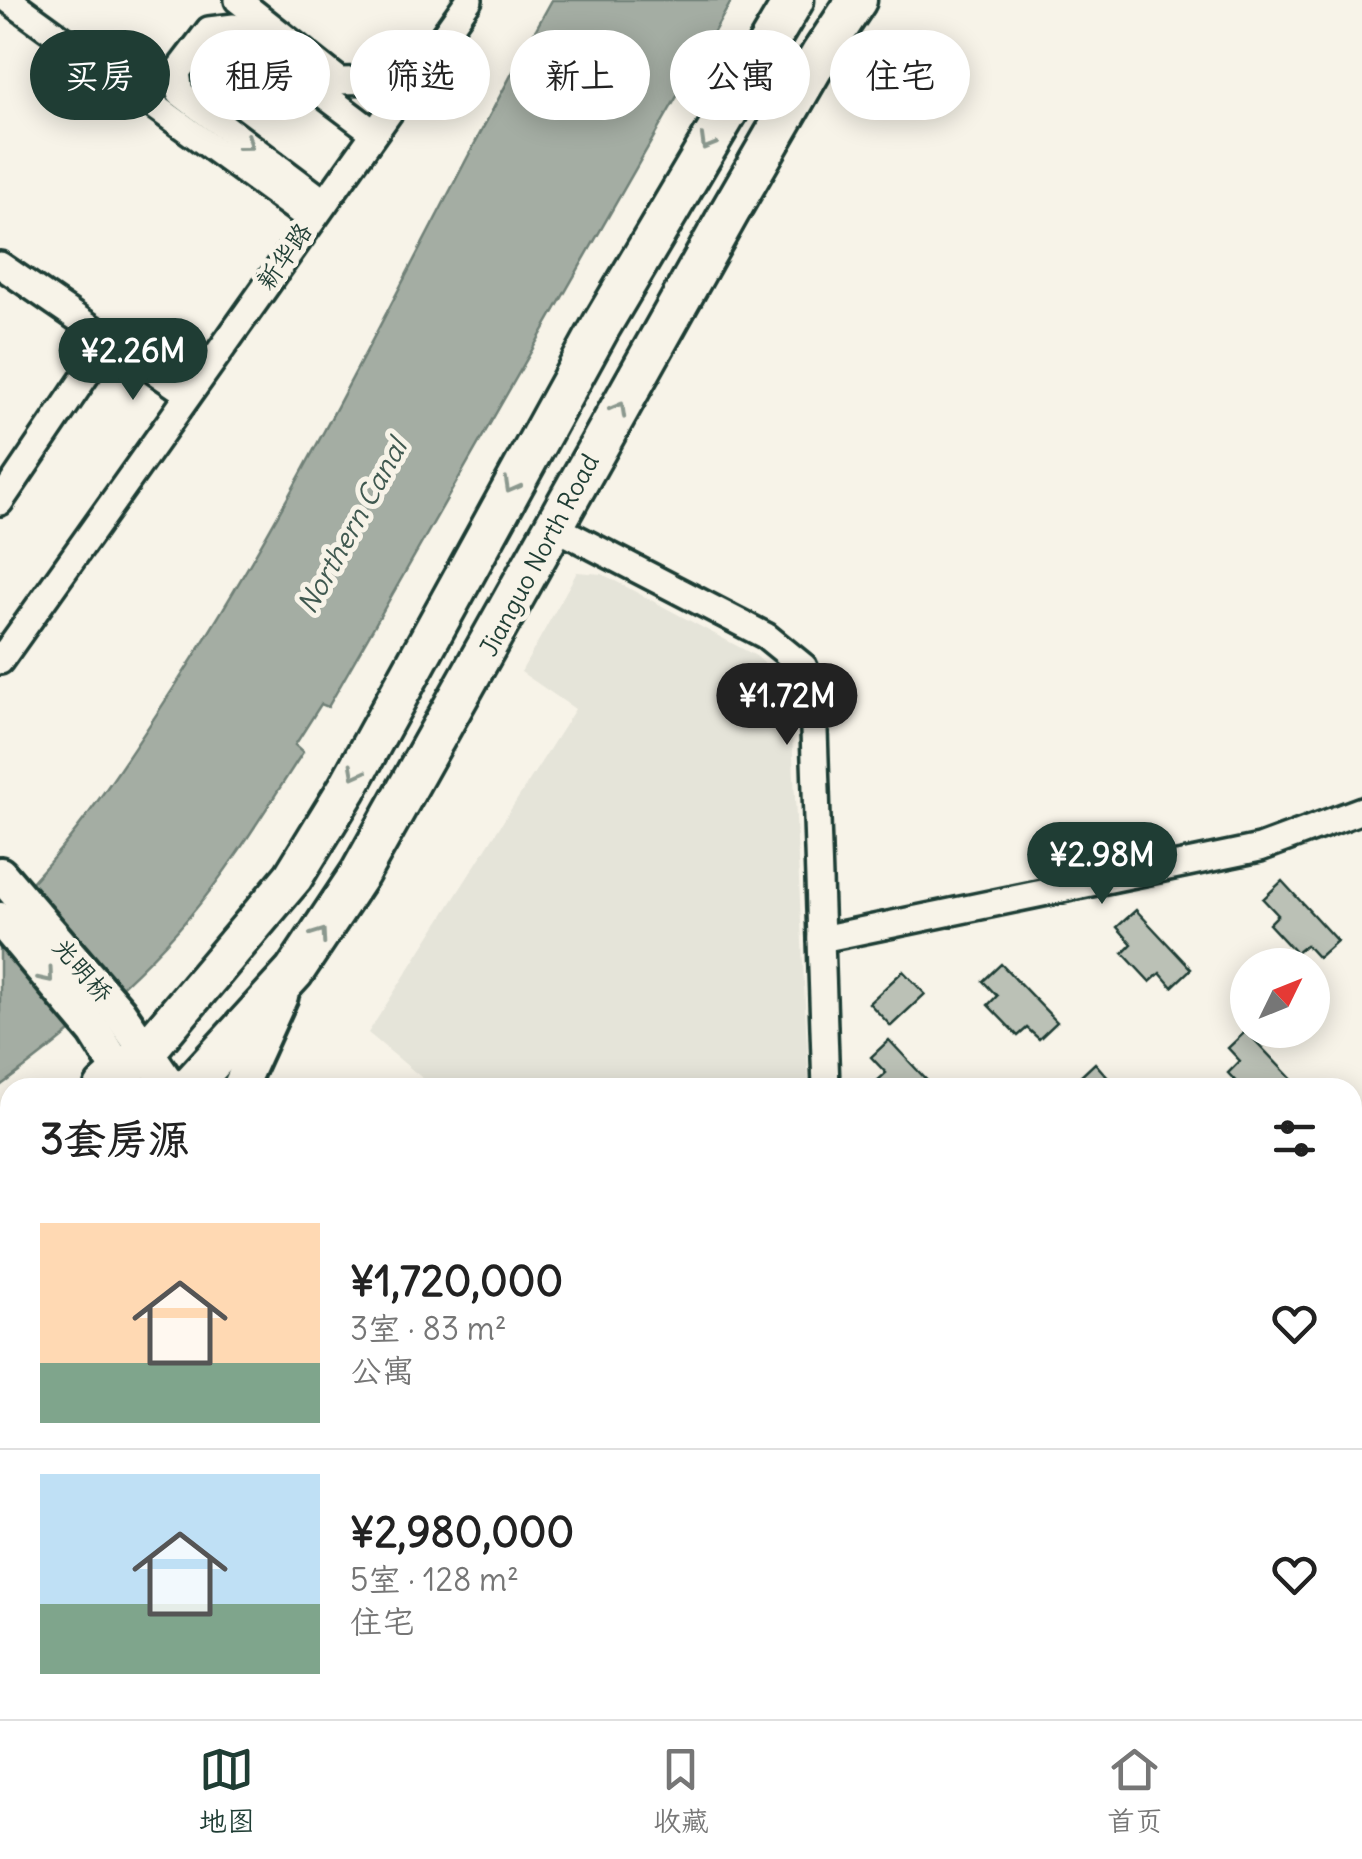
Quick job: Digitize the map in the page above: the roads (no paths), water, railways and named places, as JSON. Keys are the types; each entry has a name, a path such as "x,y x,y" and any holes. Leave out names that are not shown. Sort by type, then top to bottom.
{"highway":[{"path":"126,1074 293,877 348,788 601,326 794,0"},
{"name":"Jianguo North Road","path":"197,1078 294,972 400,808 553,526 812,70 857,0"}],"main road":[{"name":"光明桥","path":"4,878 107,1022"},
{"name":"光明桥","path":"0,920 107,1022"},
{"path":"244,1078 294,972"},
{"path":"107,1022 126,1074"}],"street":[{"path":"8,0 312,206"},
{"path":"238,0 340,81 350,84"},
{"name":"新华路","path":"436,30 455,0"},
{"name":"新华路","path":"445,30 469,0"},
{"path":"312,206 180,92 174,79 184,61 209,30 234,27 369,128"},
{"name":"新华路","path":"0,645 375,120"},
{"path":"0,265 183,390"},
{"path":"0,502 108,342"},
{"name":"新华路","path":"0,660 183,390"},
{"path":"553,526 766,636 804,667 813,700 826,1078"},
{"path":"821,940 1260,848 1362,810"}],"water":[{"name":"Northern Canal","path":"552,0 732,0 715,30 670,30 670,108 328,707 321,704 295,745 303,752 249,836 205,898 146,964 76,1028 10,1078 0,1078 0,914 50,862 95,805 227,603 323,433 510,77 510,120 650,120 650,30 536,30"}]}
